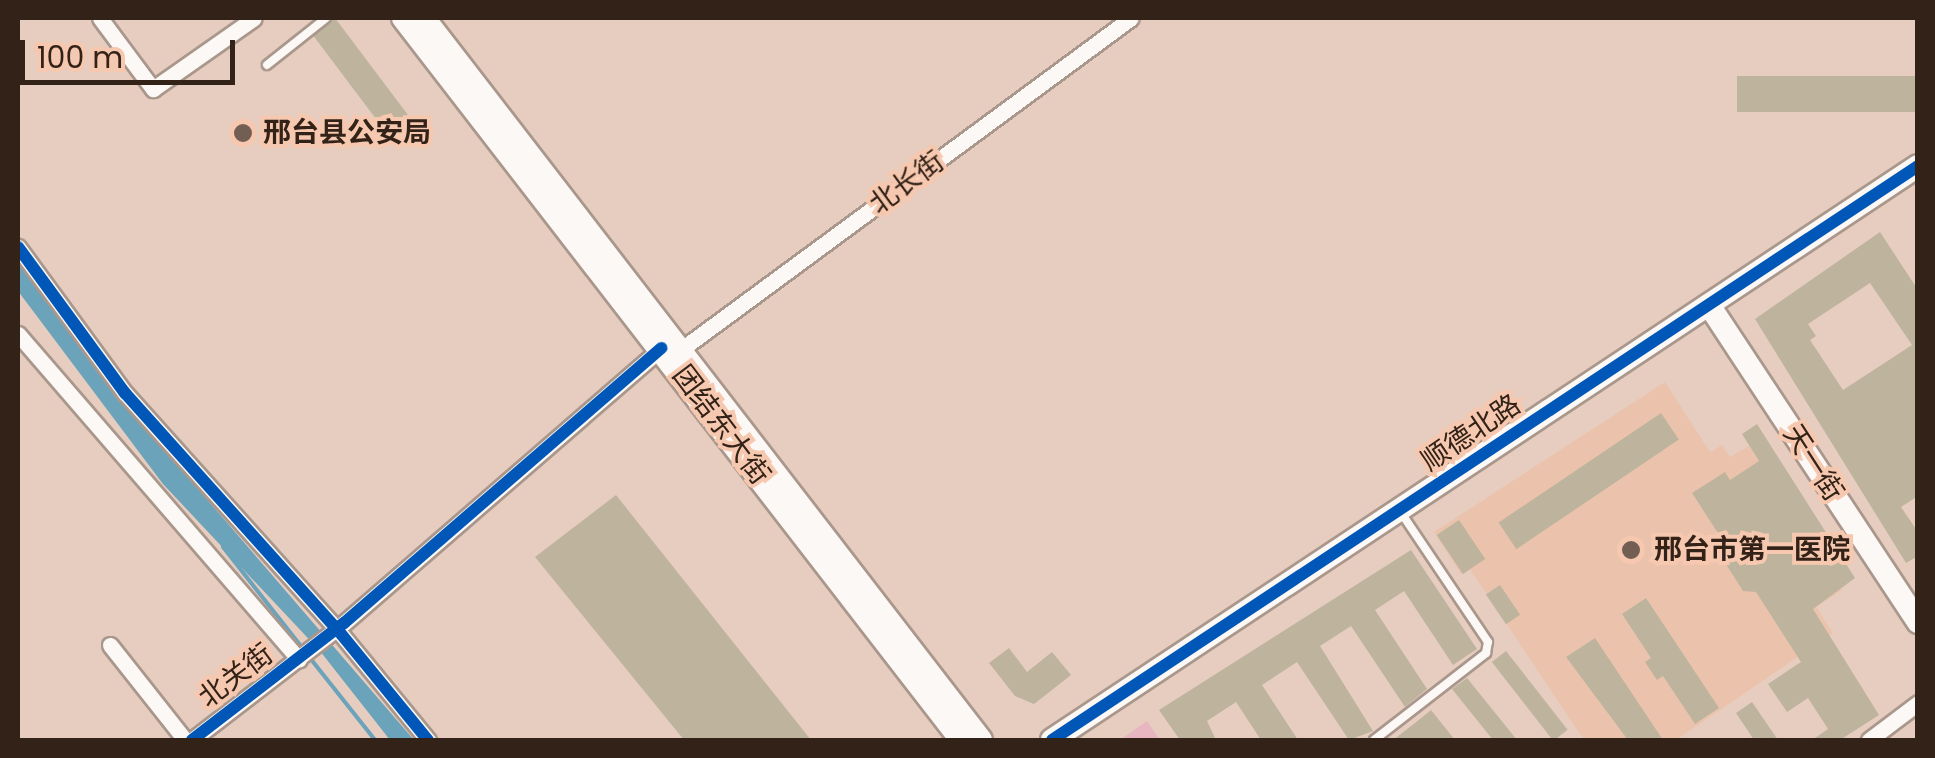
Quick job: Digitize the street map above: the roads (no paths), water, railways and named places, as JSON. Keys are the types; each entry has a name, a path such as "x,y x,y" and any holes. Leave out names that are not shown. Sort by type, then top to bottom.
{"main road":[{"name":"团结东大街","path":"403,18 672,348 981,740"},
{"name":"团结东大街","path":"424,18 961,740"},
{"name":"顺德北路","path":"1052,740 1918,166"},
{"name":"天一街","path":"1709,305 1915,613"}],"street":[{"path":"100,18 153,88 254,18"},
{"name":"北长街","path":"337,628 672,348 1131,18"},
{"path":"18,247 124,392 337,628 428,740"},
{"path":"18,334 304,656"},
{"name":"北关街","path":"189,740 337,628"},
{"path":"110,644 189,740"},
{"path":"1869,740 1918,703"}],"lane":[{"path":"267,65 326,18"},
{"path":"1374,740 1486,653 1488,642 1400,510"}],"water":[{"path":"18,263 131,411 414,740 390,740 320,651 163,484 18,291"}],"waterway":[{"path":"223,547 304,650"},
{"path":"310,658 375,740"}],"place":[{"name":"邢台县公安局","path":"243,133"},
{"name":"邢台市第一医院","path":"1631,550"}]}
